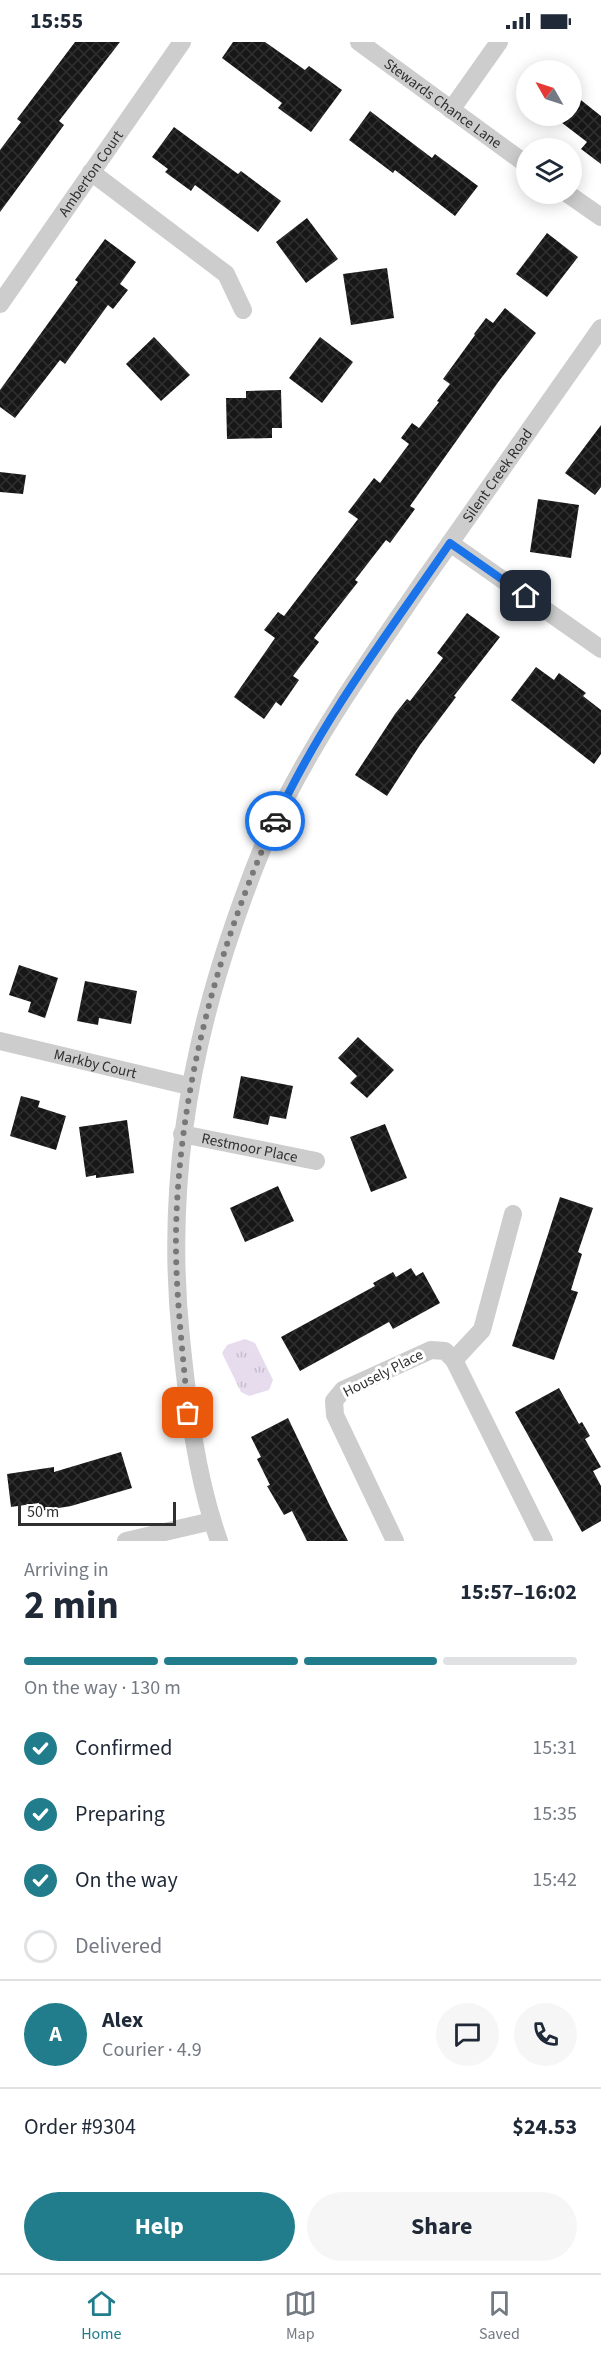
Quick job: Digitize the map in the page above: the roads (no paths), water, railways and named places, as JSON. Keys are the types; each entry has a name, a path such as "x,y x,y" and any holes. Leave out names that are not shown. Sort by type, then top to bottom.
{"street":[{"name":"Amberton Court","path":"0,304 182,42"},
{"name":"Stewards Chance Lane","path":"359,42 516,157"},
{"path":"451,110 499,42"},
{"path":"91,172 226,274 243,310"},
{"path":"582,204 601,218"},
{"name":"Silent Creek Road","path":"219,1541 212,1521 188,1413 177,1302 176,1230 182,1134 189,1086 220,964 253,869 284,802 318,740 357,678 601,328"},
{"path":"450,543 601,649"},
{"name":"Markby Court","path":"0,1041 189,1086"},
{"name":"Restmoor Place","path":"182,1134 316,1161"},
{"path":"513,1214 482,1330 454,1360 544,1541"},
{"name":"Housely Place","path":"395,1541 335,1414 334,1401 343,1390 431,1350 445,1351 454,1360"},
{"path":"126,1541 212,1521"}]}
